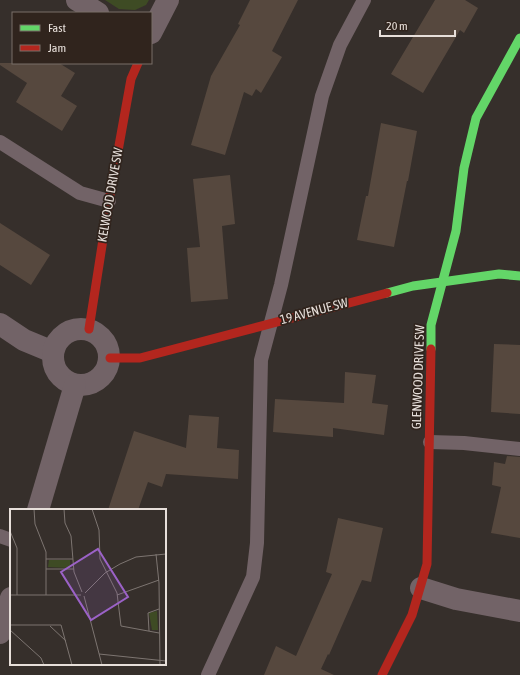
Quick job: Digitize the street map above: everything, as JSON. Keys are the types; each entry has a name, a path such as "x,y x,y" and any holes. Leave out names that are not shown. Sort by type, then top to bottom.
{"street":[{"path":"77,0 96,12"},
{"path":"152,31 168,0"},
{"name":"GLENWOOD DRIVE SW","path":"382,675 412,615 427,564 431,325 456,231 464,168 476,118 520,38"},
{"name":"KELWOOD DRIVE SW","path":"89,329 109,201 131,79 138,64"},
{"name":"19 AVENUE SW","path":"110,358 140,358 413,286 499,274 520,276"},
{"path":"0,324 24,340 52,352"},
{"path":"73,329 89,329 98,333 105,340 109,348 110,358 107,371 98,380 87,385 75,385 66,382 60,377 55,369 52,361 52,352 59,338 73,329"},
{"path":"38,509 75,385"},
{"path":"420,588 456,599 520,611"},
{"path":"0,633 10,601"}],"lane":[{"path":"208,675 253,577 257,543 261,360 281,285 322,96 340,45 364,0"},
{"path":"0,142 80,192 109,201"},
{"path":"430,442 464,443 520,448"},
{"path":"0,536 10,540"}],"green space":[{"path":"105,0 149,0 146,5 135,10 119,9"}],"building":[{"path":"250,0 298,0 272,51 282,57 261,93 256,89 252,96 244,92 225,155 191,145 211,76 240,25 238,24"},
{"path":"435,0 465,0 478,8 464,33 460,30 423,93 391,74"},
{"path":"0,63 61,64 75,73 61,96 77,106 62,131 16,102 27,83 0,65"},
{"path":"381,123 417,131 394,247 357,240 366,196 368,196"},
{"path":"230,175 235,224 222,226 228,299 191,302 187,248 200,247 193,179"},
{"path":"0,223 50,255 31,285 0,265"},
{"path":"494,344 520,345 520,414 491,412"},
{"path":"345,372 376,375 372,403 388,405 384,435 333,428 333,437 273,432 275,399 344,403"},
{"path":"189,415 219,417 217,448 239,450 238,479 166,474 162,487 148,482 138,509 108,509 134,431 186,448"},
{"path":"507,456 520,457 520,538 491,533 501,487 492,485 494,462 505,464"},
{"path":"338,518 383,528 371,582 362,580 329,655 328,654 321,669 334,675 264,675 276,646 296,656 332,574 326,572"}],"traffic: fast":[{"path":"431,349 431,325 456,231 464,168 476,118 520,38"},
{"path":"387,293 413,286 499,274 520,276"}],"traffic: jam":[{"path":"89,329 109,201 131,79 138,64"},
{"path":"110,358 140,358 387,293"},
{"path":"382,675 412,615 427,564 431,349"}]}
